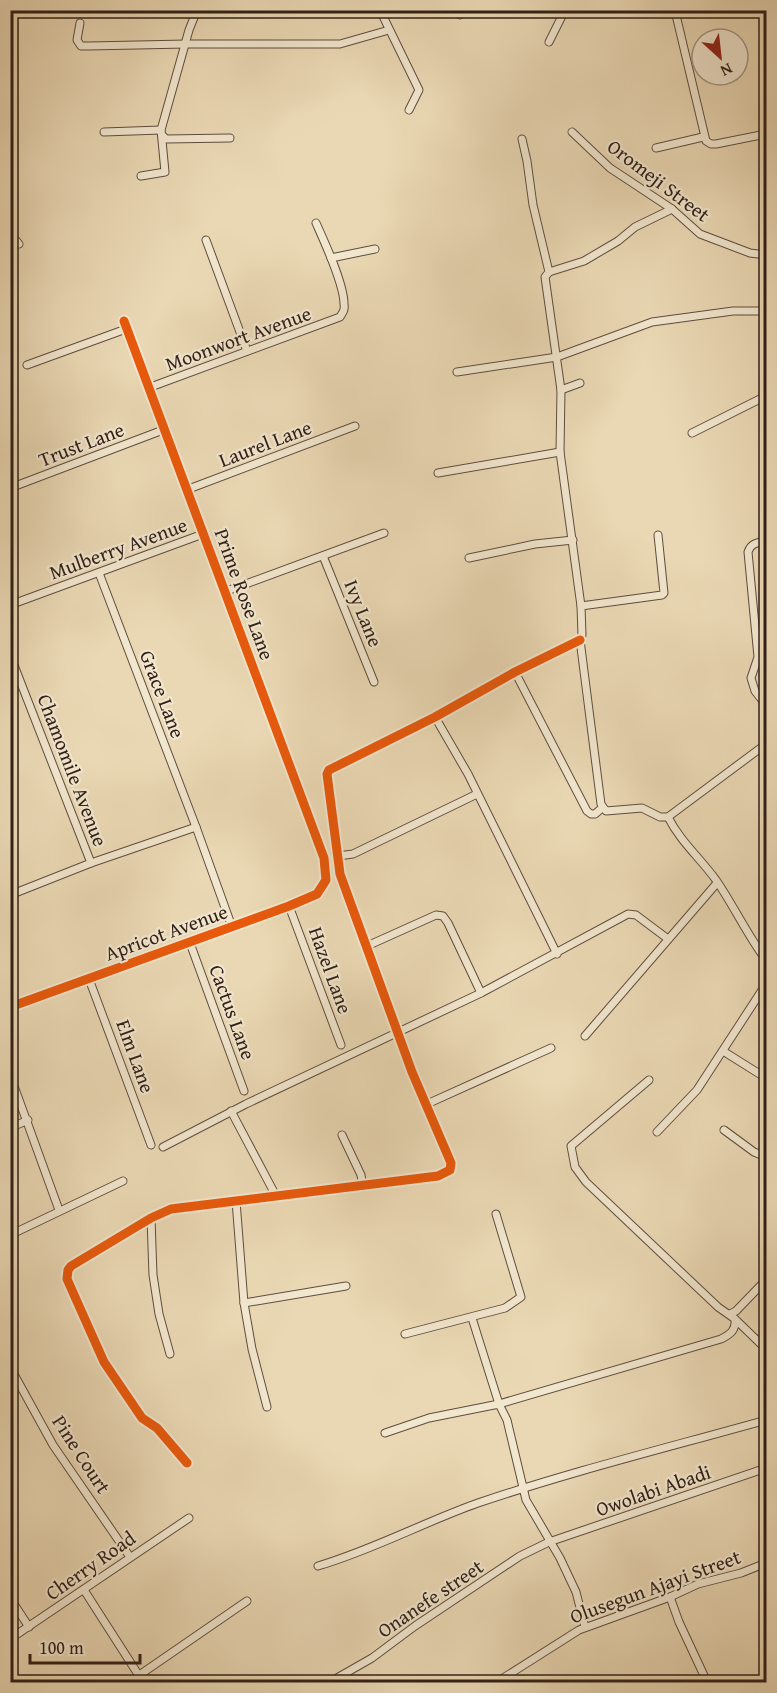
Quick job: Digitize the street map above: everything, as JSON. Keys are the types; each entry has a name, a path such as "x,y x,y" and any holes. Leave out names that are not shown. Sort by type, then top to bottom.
{"street":[{"path":"141,176 165,172 161,132 198,10"},
{"path":"380,10 419,90 409,110"},
{"path":"549,42 565,10"},
{"path":"676,15 703,137 711,144 766,134"},
{"path":"80,23 78,40 81,46 340,44 389,30"},
{"path":"104,132 161,132"},
{"path":"161,132 166,138 230,138"},
{"name":"Oromeji Street","path":"572,132 610,168 672,209 700,234 750,254 766,255"},
{"path":"656,148 703,137"},
{"path":"522,139 533,205 549,272"},
{"path":"602,808 580,640 582,635 581,606 560,453 561,390 545,277 549,272 584,261 618,241 635,227 672,209"},
{"path":"316,223 331,258 375,249"},
{"path":"10,232 19,244"},
{"path":"206,240 247,351"},
{"name":"Moonwort Avenue","path":"148,388 340,317 345,302 331,258"},
{"path":"457,372 557,357 652,322 733,311 766,311"},
{"name":"Prime Rose Lane","path":"27,365 125,325 324,858 326,880"},
{"path":"561,390 580,383"},
{"path":"692,433 766,396"},
{"name":"Laurel Lane","path":"186,490 355,426"},
{"name":"Trust Lane","path":"10,488 163,430"},
{"path":"438,473 560,453"},
{"path":"224,592 384,533"},
{"name":"Mulberry Avenue","path":"10,605 203,534"},
{"path":"581,606 662,595 664,593 658,535"},
{"path":"469,558 535,544 573,540"},
{"path":"766,542 756,543 749,547 748,552 759,657 751,678 755,691 766,705"},
{"name":"Ivy Lane","path":"323,556 374,682"},
{"name":"Grace Lane","path":"99,573 232,927"},
{"path":"187,1463 157,1428 142,1418 104,1362 67,1279 68,1270 151,1218 171,1209 363,1187 438,1176 450,1170 451,1163 412,1072 340,874 327,774 329,770 580,640"},
{"name":"Chamomile Avenue","path":"10,655 91,863"},
{"path":"515,672 587,811 596,814 602,808"},
{"path":"435,717 468,774 557,954"},
{"path":"602,808 606,811 642,808 660,817 668,817 766,744"},
{"path":"338,856 362,850 477,794"},
{"path":"668,817 675,832 717,883 766,960"},
{"path":"10,895 91,863 196,827"},
{"name":"Apricot Avenue","path":"10,1007 289,906 317,894 326,880"},
{"path":"585,1036 717,883"},
{"name":"Hazel Lane","path":"289,906 341,1046"},
{"path":"163,1147 231,1112 481,993 628,914 636,915 668,939"},
{"path":"367,945 436,915 443,916 448,922 481,993"},
{"name":"Cactus Lane","path":"190,943 244,1091"},
{"name":"Elm Lane","path":"89,979 151,1145"},
{"path":"657,1132 697,1090 766,984"},
{"path":"427,1104 551,1048"},
{"path":"723,1051 766,1078"},
{"path":"10,1075 59,1210"},
{"path":"649,1080 572,1146 575,1167 586,1182 766,1349"},
{"path":"231,1112 276,1196"},
{"path":"10,1128 28,1120"},
{"path":"724,1130 754,1152 766,1157"},
{"path":"342,1136 361,1175 363,1187"},
{"path":"10,1235 123,1181"},
{"path":"236,1201 244,1303 252,1349 267,1407"},
{"path":"405,1334 505,1308 521,1297 496,1214"},
{"path":"151,1218 153,1275 159,1314 170,1354"},
{"path":"385,1433 429,1418 499,1404 721,1339 735,1328 733,1316 736,1311 766,1280"},
{"path":"244,1303 346,1286"},
{"path":"472,1318 499,1404 507,1420 526,1500 560,1558 576,1592 585,1627"},
{"name":"Pine Court","path":"10,1367 53,1445 130,1557"},
{"path":"318,1566 353,1555 443,1516 523,1488 766,1420"},
{"name":"Owolabi Abadi","path":"549,1542 766,1468"},
{"name":"Cherry Road","path":"10,1639 189,1518"},
{"name":"Onanefe street","path":"330,1682 372,1658 415,1626 520,1556 549,1542"},
{"name":"Olusegun Ajayi Street","path":"497,1683 568,1635 585,1627 670,1597 698,1584 741,1573 766,1563"},
{"path":"84,1590 139,1680 247,1600"},
{"path":"670,1597 707,1683"},
{"path":"10,1598 29,1627"}],"cycle path":[{"path":"10,1007 289,906 317,894 326,880 324,858 124,321"},
{"path":"187,1463 157,1428 142,1418 104,1362 67,1279 68,1270 151,1218 171,1209 438,1176 450,1170 451,1163 412,1072 340,874 327,774 329,770 580,640"}]}
